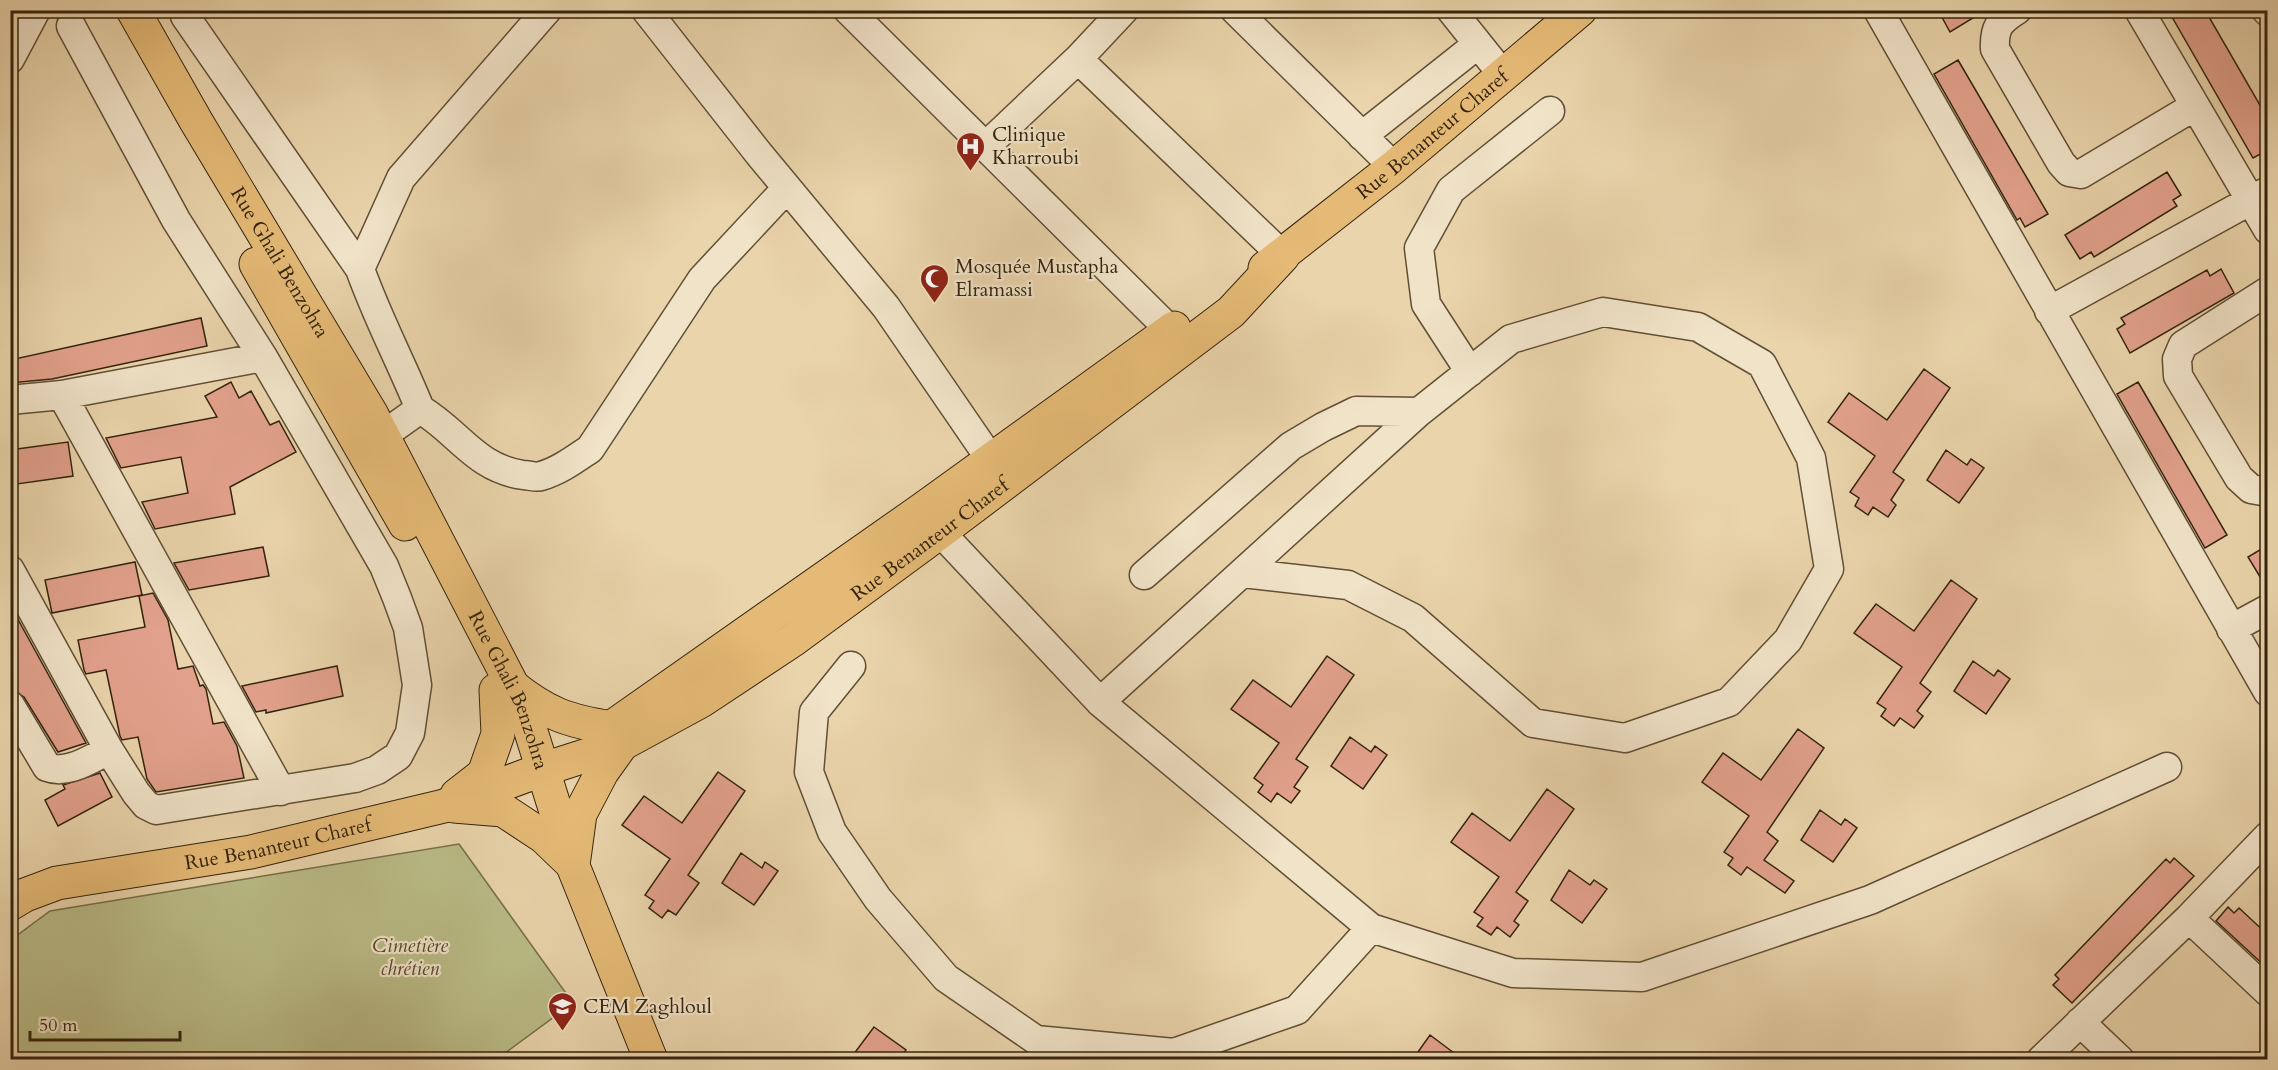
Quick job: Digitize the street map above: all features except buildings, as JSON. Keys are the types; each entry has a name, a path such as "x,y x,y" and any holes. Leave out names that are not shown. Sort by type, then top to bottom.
{"main road":[{"name":"Rue Ghali Benzohra","path":"112,10 504,688 523,706 541,770 573,866 651,1059"},
{"name":"Rue Ghali Benzohra","path":"134,10 382,436 504,688"},
{"name":"Rue Benanteur Charef","path":"930,521 991,459 1170,330 1283,256 1394,167 1580,10"},
{"name":"Rue Benanteur Charef","path":"10,904 25,895 57,883 251,852 444,806 541,770 617,736 1231,312 1283,256"},
{"path":"444,806 484,774 498,734 504,688 573,721 617,736 602,772 580,814 573,866"},
{"path":"444,806 503,810 544,837 573,866"}],"street":[{"path":"10,59 36,10"},
{"path":"185,10 192,26 360,269 378,319 401,363 420,409 439,420 484,463 507,472 539,477 565,466 590,449 702,279 787,188"},
{"path":"360,269 401,178 547,10"},
{"path":"646,10 787,188 886,307 991,459"},
{"path":"848,10 1170,330"},
{"path":"1235,10 1394,167"},
{"path":"1878,10 2268,692"},
{"path":"2017,10 2002,19 1994,32 1995,49 2061,163 2069,172 2081,174 2195,106"},
{"path":"2139,10 2195,106 2259,195 2268,230"},
{"path":"1459,13 1478,44 1503,75"},
{"path":"986,146 1078,59 1112,14"},
{"path":"10,570 109,750 136,794 146,805 156,810 355,778 377,770 398,756 410,733 417,685 408,627 384,566 264,357 176,220 71,26"},
{"path":"1362,136 1478,44"},
{"path":"1078,59 1283,256"},
{"path":"1470,372 1426,304 1419,248 1451,190 1550,111"},
{"path":"2049,311 2259,195"},
{"path":"2268,291 2183,345 2177,359 2178,376 2239,478 2251,489 2268,492"},
{"path":"1100,702 1419,412 1511,339 1603,312 1698,327 1762,364 1811,458 1829,568 1788,640 1729,702 1625,738 1533,723 1413,618 1348,585 1243,573"},
{"path":"10,400 62,396 264,357"},
{"path":"62,396 281,791"},
{"path":"382,436 420,409"},
{"path":"1144,575 1291,446 1323,427 1356,411 1419,412"},
{"path":"930,521 1100,702 1371,928 1514,973 1642,977 1870,900 2167,767"},
{"path":"2231,629 2268,609"},
{"path":"851,666 814,712 809,772 832,831 878,899 946,978 1036,1040 1174,1053 1297,1010 1371,928"},
{"path":"10,705 46,767 56,771 67,769 109,750"},
{"path":"2041,1059 2189,918 2268,836"},
{"path":"2189,918 2268,992"},
{"path":"2080,1022 2120,1059"}],"green space":[{"name":"Cimetière chrétien","path":"459,844 573,1003 497,1059 11,1059 11,940 50,911"}],"place":[{"name":"Clinique Kharroubi","path":"971,172"},
{"name":"Mosquée Mustapha Elramassi","path":"934,304"},
{"name":"CEM Zaghloul","path":"562,1032"}]}
